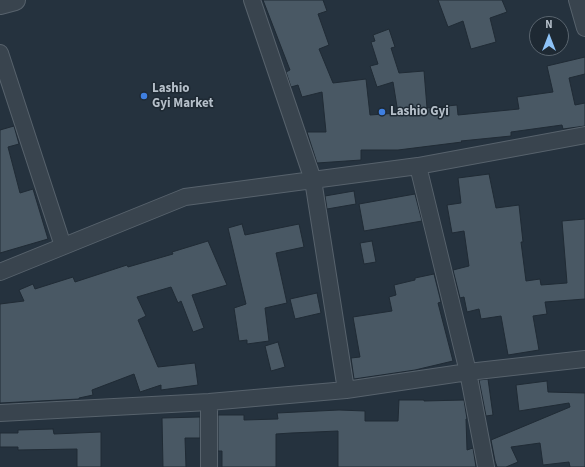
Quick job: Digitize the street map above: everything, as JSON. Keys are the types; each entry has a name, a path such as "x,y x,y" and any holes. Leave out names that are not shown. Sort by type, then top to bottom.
{"street":[{"path":"0,4 15,0"},
{"path":"252,0 312,180 346,390"},
{"path":"577,0 585,28"},
{"path":"0,54 63,246"},
{"path":"0,272 185,198 418,166 585,135"},
{"path":"418,166 468,372 486,467"},
{"path":"0,413 209,402 346,390 468,372 585,359"},
{"path":"209,402 209,467"}],"building":[{"path":"263,0 323,0 327,11 318,14 329,45 319,49 333,83 366,79 370,115 398,113 393,82 377,87 370,66 378,64 371,42 375,41 373,35 389,29 395,47 391,48 399,73 424,71 427,108 457,105 458,115 519,109 517,97 553,92 547,66 585,57 585,74 569,78 575,105 585,103 585,126 563,129 562,125 511,132 511,136 398,150 361,150 361,160 317,163 307,132 326,132 322,92 302,97 298,85 291,87 286,72 290,70"},
{"path":"438,0 502,0 507,12 490,18 496,42 471,49 463,21 448,27"},
{"path":"14,126 19,144 8,147 20,193 33,189 48,239 0,253 0,130"},
{"path":"489,174 496,208 519,205 523,242 521,242 526,281 540,279 541,285 567,283 562,221 585,219 585,299 545,302 547,314 533,316 539,350 508,355 501,316 481,319 479,309 467,312 464,297 460,298 453,270 469,266 464,231 452,233 447,205 461,203 458,178"},
{"path":"354,191 356,204 327,209 325,196"},
{"path":"415,194 422,221 364,231 359,204"},
{"path":"242,224 245,235 299,224 304,247 276,253 287,303 265,308 269,341 247,344 247,340 239,341 234,308 246,304 228,228"},
{"path":"208,241 227,285 192,295 204,328 193,332 181,301 178,303 171,287 137,297 146,316 138,320 158,367 195,363 198,385 161,390 161,385 140,392 134,374 92,390 93,395 79,399 0,403 0,304 24,301 19,290 33,284 35,289 73,277 75,282 127,265 128,267 173,254 172,252"},
{"path":"372,241 376,262 364,264 360,243"},
{"path":"434,274 441,302 438,303 453,361 415,370 354,379 351,358 360,357 353,317 392,311 389,297 396,295 394,285"},
{"path":"317,293 321,313 295,319 290,299"},
{"path":"278,342 285,367 271,371 265,346"},
{"path":"488,379 493,415 486,416 479,380"},
{"path":"547,381 548,392 585,393 585,467 570,467 569,462 543,465 540,443 511,447 518,462 506,467 497,467 491,440 570,407 569,403 519,411 516,385"},
{"path":"399,400 464,400 467,419 467,450 473,448 476,467 338,467 338,431 276,434 276,467 222,467 222,451 218,451 218,415 244,415 244,420 278,419 277,413 339,410 365,411 365,421 398,421"},
{"path":"200,417 200,438 185,438 186,467 163,467 162,418"},
{"path":"53,429 54,434 101,432 101,467 77,467 77,449 18,450 18,447 0,447 0,433 18,433 18,430"}],"place":[{"name":"Lashio Gyi Market","path":"144,96"},
{"name":"Lashio Gyi","path":"382,112"}]}
